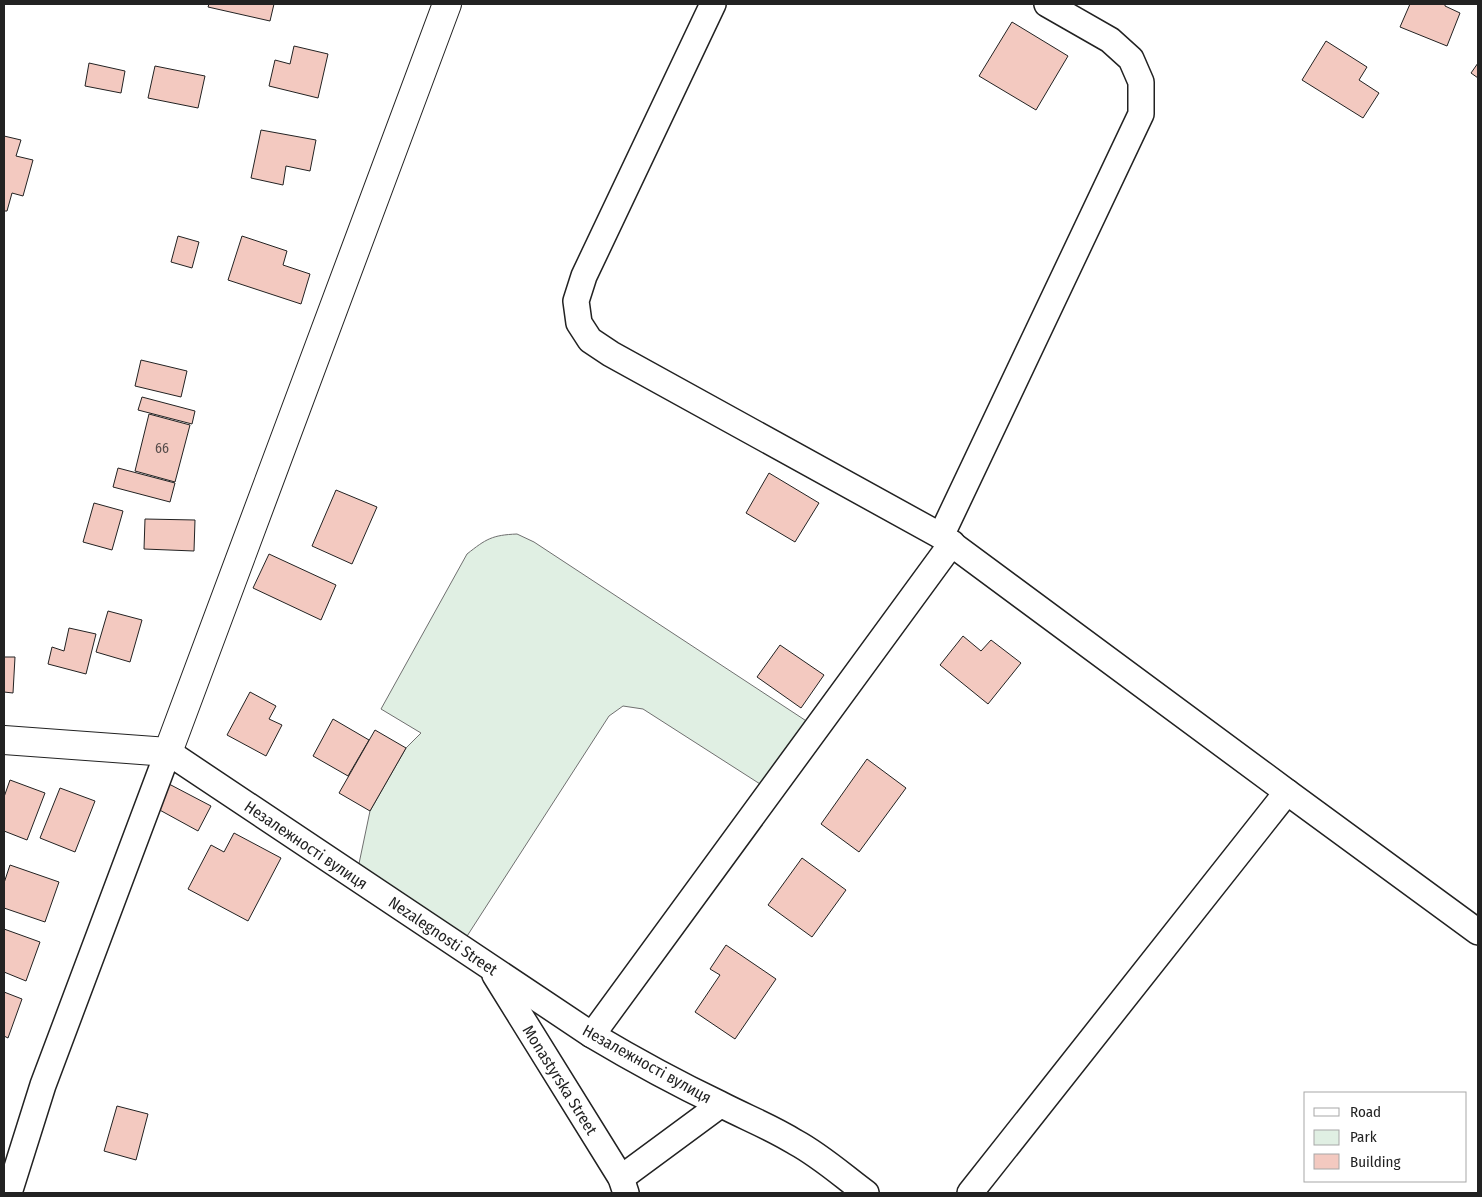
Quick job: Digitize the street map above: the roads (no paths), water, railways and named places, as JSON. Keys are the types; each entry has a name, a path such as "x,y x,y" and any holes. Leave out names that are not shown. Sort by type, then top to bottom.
{"street":[{"path":"9,1193 43,1085 447,4"},
{"path":"714,4 584,276 576,301 579,323 590,340 611,354 946,540 1478,932"},
{"path":"592,1035 946,540 1141,114 1141,82 1131,59 1110,40 1046,4"},
{"name":"Незалежності вулиця","path":"4,740 168,752 592,1035 648,1068 796,1142 866,1193"},
{"path":"970,1193 1287,792"},
{"name":"Monastyrska Street","path":"490,968 624,1186"},
{"path":"624,1186 720,1105"}]}
